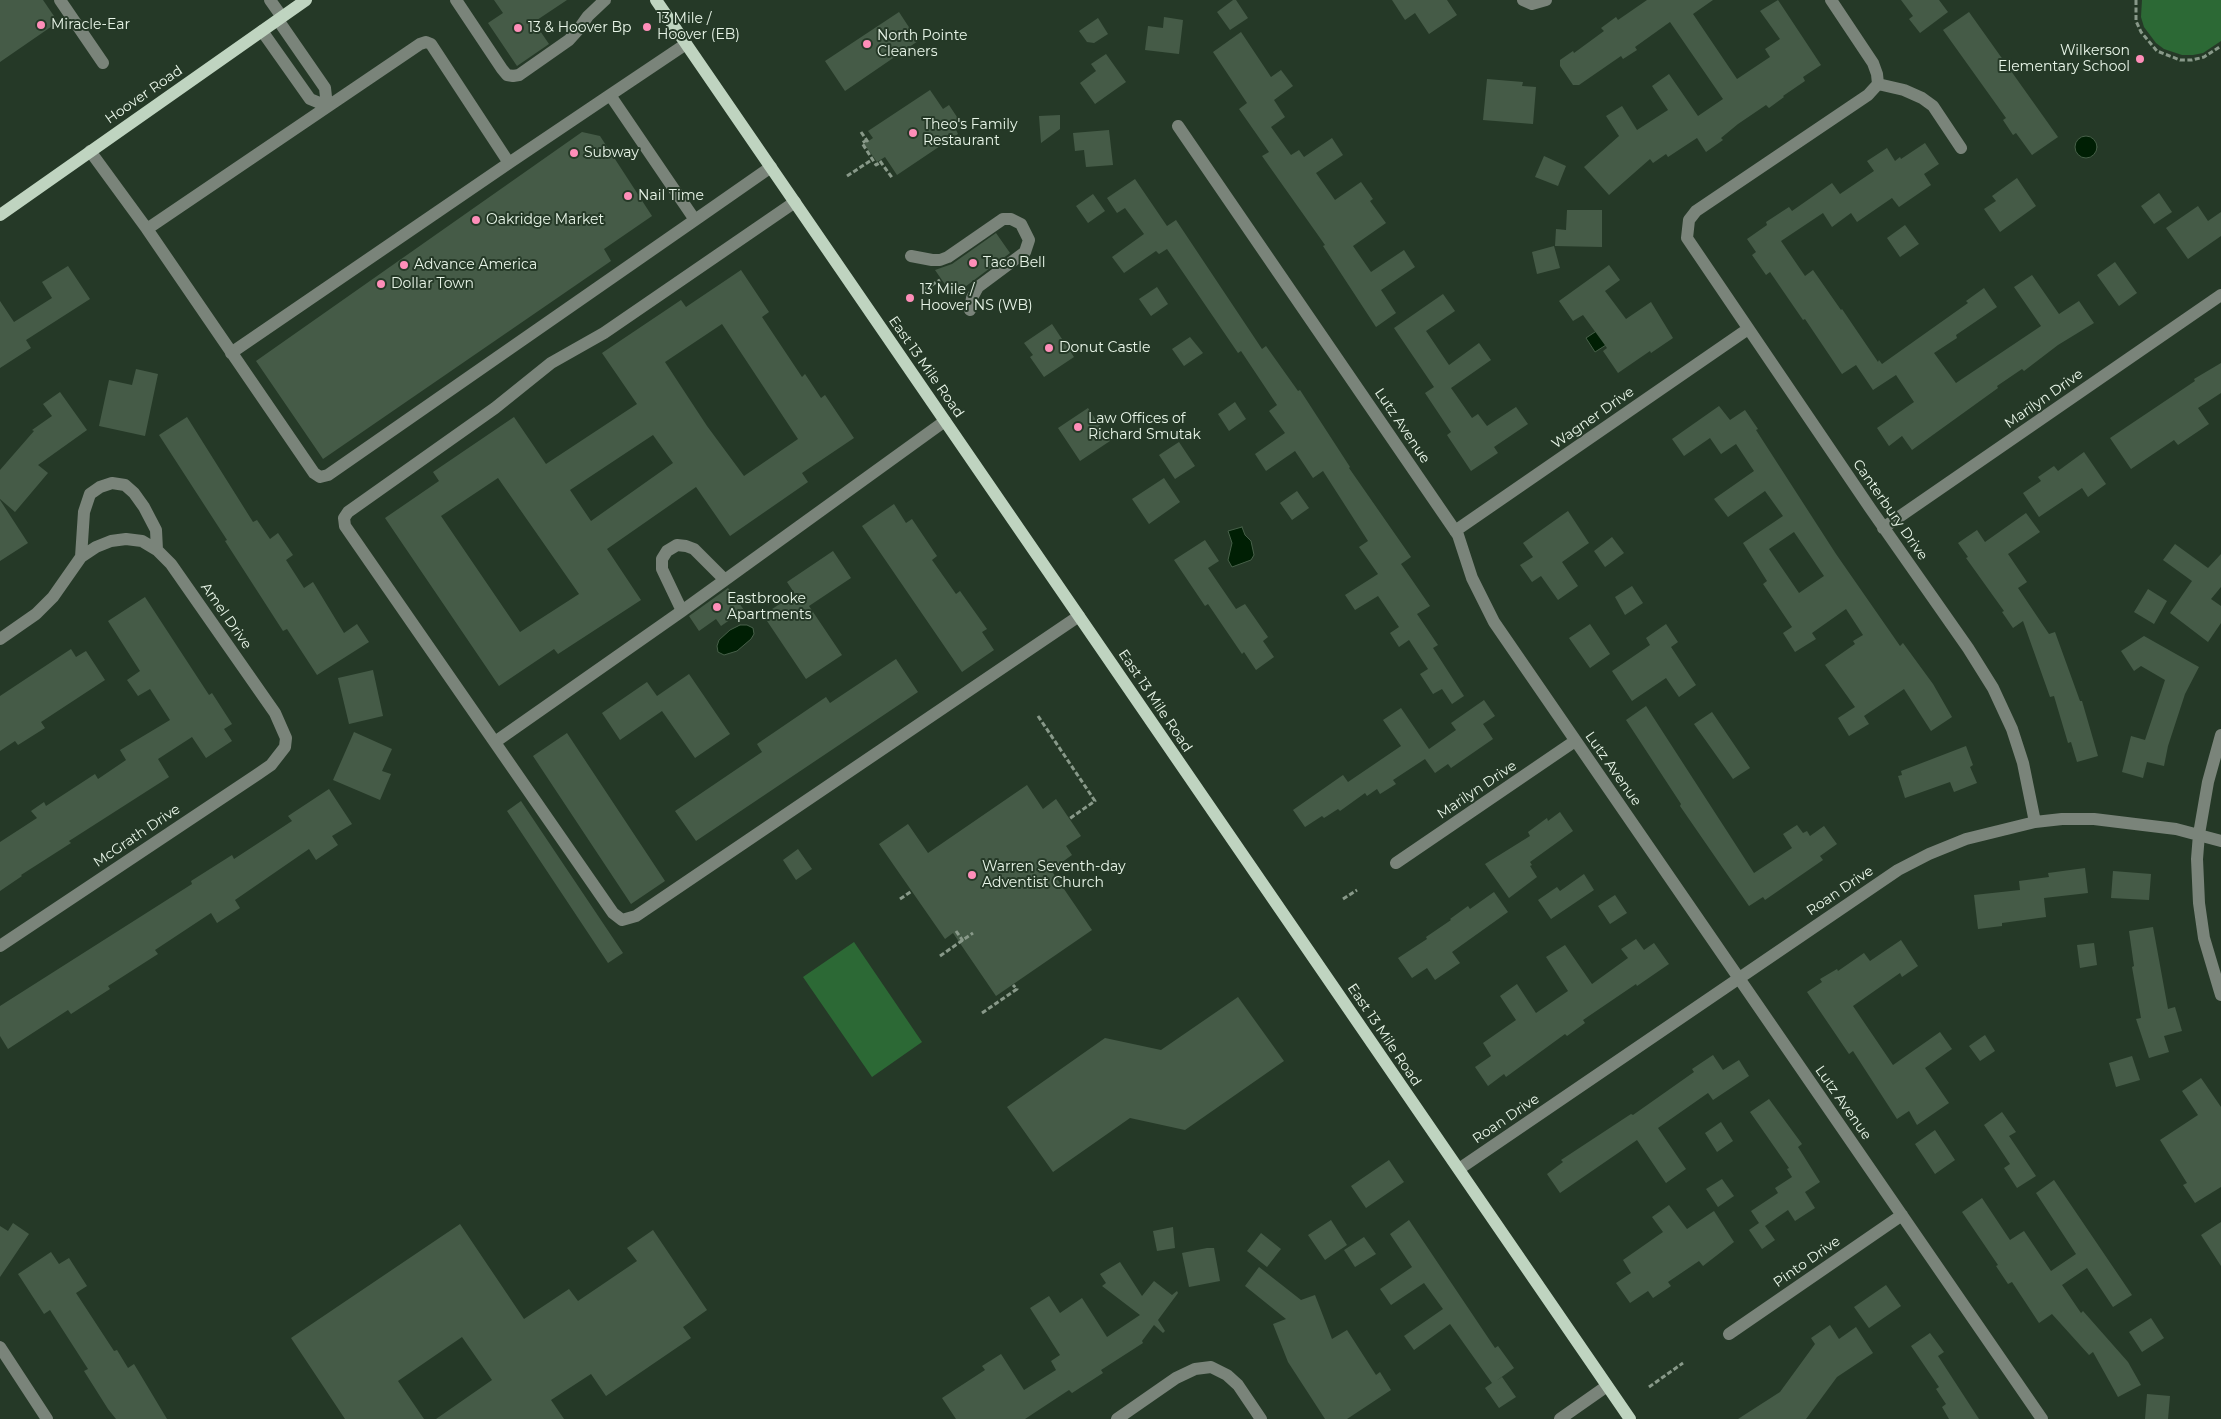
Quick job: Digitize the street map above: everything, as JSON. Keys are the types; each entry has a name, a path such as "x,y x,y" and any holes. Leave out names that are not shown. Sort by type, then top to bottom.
{"main road":[{"name":"Hoover Road","path":"0,215 306,0"},
{"name":"East 13 Mile Road","path":"656,0 1630,1419"}],"street":[{"path":"60,0 103,63"},
{"path":"270,0 325,88 327,106"},
{"path":"456,0 502,69 507,75 512,76 519,75 569,40 588,16 606,0"},
{"path":"1523,0 1532,4 1546,0"},
{"path":"1831,0 1873,63 1878,84 1904,90 1922,98 1933,106 1960,148"},
{"path":"262,31 310,99 327,106"},
{"path":"147,229 327,106 420,44 426,42 431,44 509,163"},
{"path":"230,353 686,44"},
{"name":"Canterbury Drive","path":"1878,84 1868,95 1696,211 1689,220 1687,231 1691,245 1883,528 1968,648 1993,688 2012,729 2023,763 2035,822"},
{"path":"610,95 695,220"},
{"name":"Lutz Avenue","path":"1178,126 1455,531 1461,542 1466,565 1486,609 2042,1419"},
{"path":"90,151 147,229 314,474 320,477 328,475 771,167"},
{"path":"795,202 604,333 551,362 495,408 348,512 344,518 345,526 613,913 622,920 636,916 1079,616"},
{"path":"911,256 940,260 948,257 1002,219 1012,219 1021,224 1029,240 1025,252 978,287 972,298 970,310"},
{"name":"Marilyn Drive","path":"1883,528 2221,295"},
{"name":"Wagner Drive","path":"1455,531 1748,329"},
{"path":"495,742 682,611 945,421"},
{"path":"0,640 36,614 53,597 80,557 84,512 90,494 100,487 112,483 125,486 144,506 156,530 157,550"},
{"name":"Amel Drive","path":"80,557 96,547 111,541 126,539 142,541 157,550 171,564 275,713 286,738 285,747"},
{"path":"682,611 662,569 662,559 667,551 677,545 694,549 725,580"},
{"path":"2221,735 2208,782 2199,834 2197,859 2199,904 2204,938 2221,995"},
{"name":"Marilyn Drive","path":"1396,863 1575,741"},
{"name":"McGrath Drive","path":"0,946 258,774 271,764 285,747"},
{"name":"Roan Drive","path":"1458,1169 1898,870 1966,839 2035,822 2094,819 2176,829 2199,834"},
{"path":"2199,834 2221,841"},
{"name":"Pinto Drive","path":"1729,1334 1902,1215"},
{"path":"0,1348 47,1419"},
{"path":"1117,1419 1176,1378 1195,1369 1211,1367 1227,1375 1238,1385 1260,1419"},
{"path":"1560,1419 1607,1386"}],"path":[{"path":"2136,0 2136,21 2141,32 2157,51 2180,60 2192,60 2204,57 2221,46"},
{"path":"861,132 867,141 862,143 876,165 881,161 893,179"},
{"path":"847,176 873,159"},
{"path":"925,289 940,280"},
{"path":"1038,716 1096,801 1069,819"},
{"path":"1343,899 1357,890"},
{"path":"900,899 912,891"},
{"path":"956,931 963,941"},
{"path":"940,956 973,933"},
{"path":"982,1013 1017,989 1013,985"},
{"path":"1649,1387 1683,1363"}],"green space":[{"path":"2142,0 2221,0 2221,41 2203,53 2193,55 2182,55 2164,49 2156,43 2144,27 2141,17"},
{"path":"854,942 922,1042 872,1077 803,977"}],"shaded area":[{"path":"2086,136 2094,139 2097,147 2094,155 2086,158 2078,155 2075,147 2078,139"},
{"path":"1610,322 1620,336 1595,352 1586,338"},
{"path":"1242,527 1245,535 1251,541 1254,555 1251,560 1232,567 1228,560 1232,543 1228,531"},
{"path":"740,625 747,625 753,628 754,634 751,639 737,651 724,655 718,652 719,640 730,630"}],"building":[{"path":"0,0 43,0 58,22 0,62"},
{"path":"494,0 567,0 534,22 549,44 517,66 488,23 503,13"},
{"path":"1233,0 1236,0 1248,18 1230,30 1217,12"},
{"path":"1392,0 1447,0 1457,15 1429,34 1415,13 1405,20"},
{"path":"1647,0 1713,0 1693,14 1737,79 1770,57 1765,49 1780,39 1760,11 1778,0 1821,65 1803,77 1805,81 1784,97 1769,108 1766,105 1738,124 1721,138 1723,140 1706,152 1697,138 1668,157 1666,154 1653,163 1650,159 1609,195 1584,167 1619,136 1606,116 1622,106 1637,130 1668,110 1652,86 1669,74 1698,116 1723,99 1670,22 1635,47 1637,50 1623,59 1621,56 1579,85 1573,85 1560,66 1560,60 1573,51 1574,53 1604,31 1601,28 1616,17 1618,20"},
{"path":"1901,0 1939,0 1948,12 1920,33 1909,19 1913,16"},
{"path":"899,12 918,41 845,91 825,61"},
{"path":"1969,12 2058,137 2032,155 2016,133 2013,135 2003,120 2006,118 1943,30"},
{"path":"1164,17 1183,20 1179,54 1145,50 1148,26 1163,28"},
{"path":"1098,18 1108,34 1094,43 1087,42 1079,31"},
{"path":"1241,32 1271,77 1281,70 1293,86 1274,100 1285,117 1271,127 1291,155 1299,150 1304,157 1332,138 1343,155 1316,173 1335,200 1361,182 1373,199 1370,201 1386,223 1353,246 1371,272 1404,250 1415,267 1381,290 1396,313 1376,327 1323,246 1325,245 1262,156 1269,152 1239,109 1247,103 1213,52"},
{"path":"1106,54 1126,82 1095,104 1080,83 1096,71 1091,64"},
{"path":"1487,79 1523,82 1522,86 1536,87 1533,124 1483,120"},
{"name":"Theo's Family Restaurant","path":"930,90 943,109 949,105 963,126 956,130 958,134 897,175 885,157 877,162 864,144 873,138 868,131"},
{"path":"1060,115 1060,129 1041,143 1039,116"},
{"path":"1109,130 1113,165 1086,167 1084,150 1075,151 1073,133"},
{"path":"582,132 600,136 652,216 604,249 611,261 323,459 256,361"},
{"path":"1925,143 1939,164 1924,174 1931,185 1899,207 1892,198 1857,222 1851,213 1832,227 1823,213 1781,241 1805,276 1813,270 1878,362 1879,360 1882,364 1968,303 1966,301 1984,288 1997,307 1956,335 1957,338 1934,353 1956,383 2041,326 2014,287 2032,275 2059,314 2079,301 2094,323 2058,345 2024,371 2022,369 1997,386 1998,388 1912,450 1902,436 1889,446 1877,428 1914,402 1896,375 1873,390 1856,365 1842,374 1770,272 1766,275 1752,255 1756,252 1747,239 1767,225 1766,222 1789,207 1792,211 1832,183 1840,194 1874,171 1867,161 1887,148 1895,161"},
{"path":"1544,156 1566,166 1558,186 1535,177"},
{"path":"2017,178 2036,206 2000,232 1984,209 1996,201 1992,196"},
{"path":"1135,179 1167,226 1176,220 1262,349 1266,346 1298,391 1300,390 1349,468 1411,557 1401,564 1430,606 1417,614 1438,645 1433,648 1464,696 1452,704 1442,689 1433,694 1420,674 1428,669 1409,640 1399,647 1390,633 1399,627 1378,596 1355,610 1345,595 1378,574 1359,547 1368,541 1323,471 1313,478 1295,451 1266,471 1255,454 1285,433 1269,411 1277,405 1241,351 1238,353 1167,249 1159,254 1156,251 1124,273 1112,257 1144,234 1125,208 1117,213 1107,198"},
{"path":"2159,193 2172,212 2154,224 2141,206"},
{"path":"1093,194 1105,211 1088,223 1076,206"},
{"path":"2198,206 2208,221 2221,212 2221,236 2188,259 2166,228"},
{"path":"1567,210 1602,210 1602,247 1555,246 1556,229 1566,230"},
{"path":"1905,225 1919,244 1900,257 1887,238"},
{"name":"Taco Bell","path":"996,233 1010,253 953,296 935,270 952,264"},
{"path":"1554,246 1560,268 1537,274 1532,252"},
{"path":"2115,262 2137,293 2119,306 2097,275"},
{"path":"1609,265 1620,280 1605,291 1626,319 1651,302 1673,338 1618,373 1603,351 1607,348 1583,315 1573,321 1559,301"},
{"path":"68,266 90,299 26,340 31,348 0,368 0,301 14,322 52,298 42,282"},
{"path":"741,270 769,312 762,317 802,377 805,374 821,398 825,395 854,438 802,473 808,482 730,536 696,487 607,549 641,600 558,654 554,649 499,686 385,518 439,481 433,472 514,417 546,464 637,404 602,353 681,300 686,307","holes":["722,324 798,439 744,476 707,426 665,362","653,435 673,463 591,521 570,490","498,478 579,594 520,632 441,516"]},
{"path":"1157,287 1168,304 1151,316 1139,299"},
{"path":"1443,294 1455,311 1426,331 1449,365 1479,343 1491,360 1451,388 1472,418 1478,414 1487,426 1516,407 1528,424 1494,447 1498,453 1471,471 1447,435 1451,432 1425,393 1434,387 1394,328"},
{"name":"Donut Castle","path":"1052,324 1074,357 1044,377 1030,357 1033,355 1024,343"},
{"path":"1190,337 1203,353 1184,366 1172,349"},
{"path":"2221,363 2221,393 2198,408 2209,424 2178,445 2174,440 2131,469 2110,438 2195,381 2194,379"},
{"path":"136,369 158,374 145,436 99,426 109,380 132,385"},
{"path":"60,392 87,430 38,465 48,473 15,512 0,499 0,470 34,431 32,430 52,416 43,404"},
{"path":"1235,402 1246,419 1229,431 1218,414"},
{"path":"1719,406 1730,420 1745,410 1836,554 1900,646 1903,643 1933,684 1952,717 1931,731 1904,689 1864,716 1869,724 1849,736 1838,718 1855,707 1825,665 1855,644 1853,641 1863,635 1846,609 1812,633 1816,639 1795,652 1783,633 1792,627 1763,584 1767,581 1743,543 1783,516 1765,491 1728,517 1714,499 1754,471 1736,444 1721,454 1710,438 1684,456 1672,439","holes":["1794,532 1824,576 1799,593 1769,549"]},
{"path":"1088,408 1110,441 1080,461 1058,428"},
{"path":"187,417 253,522 257,520 270,539 278,533 293,555 286,560 304,588 313,582 344,633 357,624 369,642 317,675 287,629 283,631 159,435"},
{"path":"1179,442 1195,466 1175,479 1159,455"},
{"path":"2084,452 2106,484 2088,497 2082,488 2039,517 2023,493 2041,481 2038,477 2054,466 2058,471"},
{"path":"1164,478 1180,502 1149,524 1132,499"},
{"path":"1297,491 1309,508 1292,520 1280,503"},
{"path":"0,500 28,543 0,561"},
{"path":"894,504 906,523 912,519 937,556 932,560 956,594 960,591 987,629 982,632 994,650 962,672 862,526"},
{"path":"1568,511 1589,543 1562,562 1578,586 1558,600 1541,576 1532,582 1520,565 1533,557 1523,543"},
{"path":"2026,513 2040,532 2008,554 2027,582 2018,588 2049,634 2055,632 2080,701 2082,701 2098,756 2077,762 2071,742 2068,743 2054,696 2050,697 2023,621 2013,628 2002,612 2004,611 1966,558 1968,557 1958,543 1977,530 1985,542"},
{"path":"1612,537 1624,553 1605,567 1594,551"},
{"path":"1205,540 1219,561 1208,568 1236,609 1245,604 1268,637 1263,641 1274,657 1256,670 1244,652 1242,654 1208,604 1205,606 1174,560"},
{"path":"2175,544 2208,568 2221,554 2221,587 2211,599 2221,606 2221,623 2208,642 2170,613 2192,581 2163,560"},
{"path":"833,551 851,578 809,606 842,655 806,679 763,615 795,594 787,582"},
{"path":"1632,586 1643,603 1625,615 1615,597"},
{"name":"Eastbrooke Apartments","path":"728,588 744,610 721,626 716,619 699,631 689,616"},
{"path":"2148,589 2167,601 2154,624 2134,612"},
{"path":"145,597 209,695 212,693 232,724 224,729 232,741 206,758 192,737 158,759 169,777 69,841 71,843 0,891 0,842 37,818 31,811 44,802 46,806 95,774 98,779 126,760 120,750 170,720 150,689 138,696 127,680 140,671 108,621"},
{"path":"1590,624 1610,654 1590,668 1569,638"},
{"path":"1666,624 1678,642 1671,647 1696,685 1679,697 1666,678 1632,701 1612,671 1650,645 1646,638"},
{"path":"2144,636 2199,667 2185,694 2168,746 2164,766 2147,762 2143,778 2122,772 2131,736 2145,740 2165,680 2141,666 2134,671 2121,651"},
{"path":"71,649 76,657 86,651 105,680 41,722 45,728 18,745 15,741 0,751 0,696"},
{"path":"896,659 918,692 696,841 675,811 762,752 757,744 826,697 830,703"},
{"path":"373,670 383,716 349,724 338,678"},
{"path":"689,674 730,734 695,758 662,711 620,740 602,713 647,682 657,696"},
{"path":"1484,700 1495,716 1483,724 1493,739 1451,768 1448,764 1435,773 1425,759 1393,780 1396,784 1380,794 1377,789 1367,796 1365,793 1340,811 1338,809 1324,818 1322,816 1305,827 1293,810 1343,775 1348,782 1401,746 1383,720 1401,708 1429,749 1456,730 1451,723"},
{"path":"1646,706 1754,873 1792,848 1783,834 1797,825 1803,833 1807,831 1810,836 1824,826 1837,844 1820,856 1823,860 1765,900 1763,897 1749,906 1680,806 1681,804 1626,720"},
{"path":"1712,712 1750,768 1733,779 1694,724"},
{"path":"354,732 392,749 382,771 391,774 380,800 333,780"},
{"path":"567,733 665,881 631,904 533,756"},
{"path":"1966,746 1973,765 1970,767 1977,783 1954,792 1950,782 1905,798 1898,776 1902,775 1901,771"},
{"name":"Warren Seventh-day Adventist Church","path":"1027,785 1043,809 1056,799 1081,836 1066,846 1072,855 1051,870 1092,930 996,996 953,933 945,939 879,844 908,824 928,853"},
{"path":"329,789 352,824 332,836 338,845 316,860 309,849 235,900 240,908 217,923 211,913 155,950 158,954 108,986 110,989 71,1014 68,1010 8,1049 0,1036 0,1006 192,884 191,881 232,855 234,859 292,821 288,816"},
{"path":"521,801 623,953 608,963 507,811"},
{"path":"1560,812 1573,831 1530,862 1532,865 1530,866 1537,877 1509,898 1485,864 1530,836 1528,832 1547,818 1548,821"},
{"path":"798,849 812,869 796,880 783,860"},
{"path":"2085,868 2088,893 2044,898 2046,917 2002,923 2002,926 1978,929 1974,895 2020,890 2019,881 2049,877 2048,873"},
{"path":"2113,871 2151,874 2149,900 2111,898"},
{"path":"1584,874 1594,890 1551,919 1538,900 1557,887 1560,891"},
{"path":"1494,892 1508,912 1452,952 1460,963 1435,980 1427,968 1412,978 1398,958 1427,939 1426,937 1468,906 1470,909"},
{"path":"1615,895 1627,913 1610,924 1598,906"},
{"path":"2153,927 2168,1009 2175,1007 2182,1031 2164,1036 2169,1052 2149,1058 2136,1019 2141,1018 2132,967 2134,966 2129,931"},
{"path":"1636,939 1644,950 1654,943 1669,964 1583,1020 1585,1023 1567,1036 1565,1034 1506,1077 1504,1074 1488,1086 1475,1067 1491,1056 1483,1043 1516,1020 1500,996 1517,984 1536,1013 1568,991 1546,957 1565,945 1592,984 1628,958 1621,949"},
{"path":"1901,940 1918,966 1902,977 1900,973 1853,1006 1893,1065 1940,1032 1952,1049 1925,1068 1949,1103 1917,1125 1909,1111 1897,1119 1853,1051 1849,1054 1807,992 1822,982 1820,979 1837,969 1838,971 1864,953 1870,961"},
{"path":"2094,943 2097,965 2080,968 2077,945"},
{"path":"1238,997 1284,1061 1185,1130 1130,1118 1053,1172 1007,1107 1105,1038 1161,1050"},
{"path":"1985,1035 1995,1051 1980,1061 1969,1046"},
{"path":"1713,1055 1723,1070 1739,1060 1749,1076 1713,1100 1708,1093 1658,1128 1686,1169 1666,1183 1637,1140 1560,1193 1547,1174 1563,1162 1561,1160 1631,1114 1633,1115 1694,1072 1692,1069"},
{"path":"2132,1056 2140,1080 2116,1087 2109,1063"},
{"path":"2201,1078 2221,1107 2221,1187 2195,1203 2183,1185 2187,1183 2160,1140 2198,1115 2182,1091"},
{"path":"1769,1099 1802,1144 1798,1147 1820,1182 1805,1192 1815,1208 1795,1221 1788,1210 1765,1226 1775,1240 1762,1249 1749,1230 1759,1223 1751,1211 1778,1193 1775,1188 1792,1177 1787,1169 1789,1168 1750,1112"},
{"path":"2002,1112 2016,1132 2009,1136 2036,1176 2017,1188 2004,1168 2010,1164 1984,1125"},
{"path":"1721,1122 1733,1141 1717,1152 1705,1133"},
{"path":"1935,1130 1955,1160 1935,1174 1915,1144"},
{"path":"1389,1160 1404,1182 1366,1208 1351,1186"},
{"path":"1722,1179 1734,1196 1718,1207 1706,1189"},
{"path":"2054,1180 2132,1295 2113,1307 2087,1268 2062,1285 2081,1313 2083,1311 2128,1362 2141,1385 2118,1397 2093,1352 2089,1355 2052,1314 2039,1323 2012,1282 2008,1284 1996,1266 1998,1265 1962,1212 1982,1198 2010,1240 2024,1231 2051,1271 2076,1254 2036,1193"},
{"path":"1669,1205 1687,1229 1714,1211 1734,1242 1703,1266 1699,1261 1668,1282 1671,1286 1653,1298 1648,1291 1630,1303 1616,1283 1631,1273 1623,1260 1663,1232 1652,1217"},
{"path":"1331,1220 1347,1245 1325,1260 1308,1235"},
{"path":"1409,1220 1495,1348 1498,1346 1514,1368 1496,1381 1502,1377 1516,1397 1499,1408 1485,1388 1492,1383 1450,1324 1414,1350 1404,1336 1443,1309 1424,1283 1391,1305 1380,1289 1412,1267 1390,1234"},
{"path":"2221,1222 2221,1266 2201,1235"},
{"path":"13,1223 29,1234 0,1277 0,1226 8,1231"},
{"path":"460,1224 524,1319 569,1289 578,1301 637,1261 627,1248 653,1230 707,1310 683,1327 691,1338 606,1396 591,1374 551,1400 564,1419 436,1419 492,1380 462,1337 398,1381 424,1419 345,1419 291,1338"},
{"path":"1173,1227 1175,1248 1157,1251 1153,1231"},
{"path":"1261,1233 1281,1249 1267,1267 1247,1251"},
{"path":"1364,1237 1376,1254 1355,1267 1344,1250"},
{"path":"1214,1248 1220,1281 1189,1287 1182,1253"},
{"path":"51,1252 59,1264 69,1258 87,1286 76,1293 114,1351 117,1350 128,1368 134,1364 167,1419 116,1419 108,1409 84,1371 88,1369 50,1310 44,1314 18,1274"},
{"path":"1120,1262 1142,1296 1154,1281 1172,1295 1177,1291 1178,1293 1158,1320 1165,1331 1163,1333 1154,1325 1142,1341 1143,1343 1101,1370 1103,1373 1072,1393 1069,1390 1025,1419 956,1419 942,1398 985,1370 982,1366 1001,1354 1024,1390 1056,1370 1051,1361 1060,1355 1030,1308 1049,1296 1060,1313 1082,1298 1107,1337 1140,1315 1102,1286 1106,1283 1100,1274"},
{"path":"1259,1267 1301,1300 1315,1295 1332,1339 1347,1330 1376,1375 1380,1372 1391,1390 1347,1419 1325,1419 1288,1362 1273,1324 1286,1319 1245,1286"},
{"path":"1886,1285 1901,1306 1869,1328 1854,1307"},
{"path":"2151,1318 2164,1338 2142,1352 2129,1332"},
{"path":"1830,1325 1839,1339 1856,1327 1873,1353 1837,1377 1806,1419 1738,1419 1780,1392 1815,1344 1811,1338"},
{"path":"1930,1333 1944,1352 1938,1356 1979,1419 1949,1419 1942,1407 1946,1404 1936,1389 1939,1387 1911,1346"},
{"path":"2147,1394 2170,1396 2168,1419 2145,1419"}],"place":[{"name":"Miracle-Ear","path":"41,25"},
{"name":"13 Mile / Hoover (EB)","path":"647,27"},
{"name":"13 & Hoover Bp","path":"518,28"},
{"name":"North Pointe Cleaners","path":"867,44"},
{"name":"Wilkerson Elementary School","path":"2140,59"},
{"name":"Theo's Family Restaurant","path":"913,133"},
{"name":"Subway","path":"574,153"},
{"name":"Nail Time","path":"628,196"},
{"name":"Oakridge Market","path":"476,220"},
{"name":"Taco Bell","path":"973,263"},
{"name":"Advance America","path":"404,265"},
{"name":"Dollar Town","path":"381,284"},
{"name":"13 Mile / Hoover NS (WB)","path":"910,298"},
{"name":"Donut Castle","path":"1049,348"},
{"name":"Law Offices of Richard Smutak","path":"1078,427"},
{"name":"Eastbrooke Apartments","path":"717,607"},
{"name":"Warren Seventh-day Adventist Church","path":"972,875"}]}
